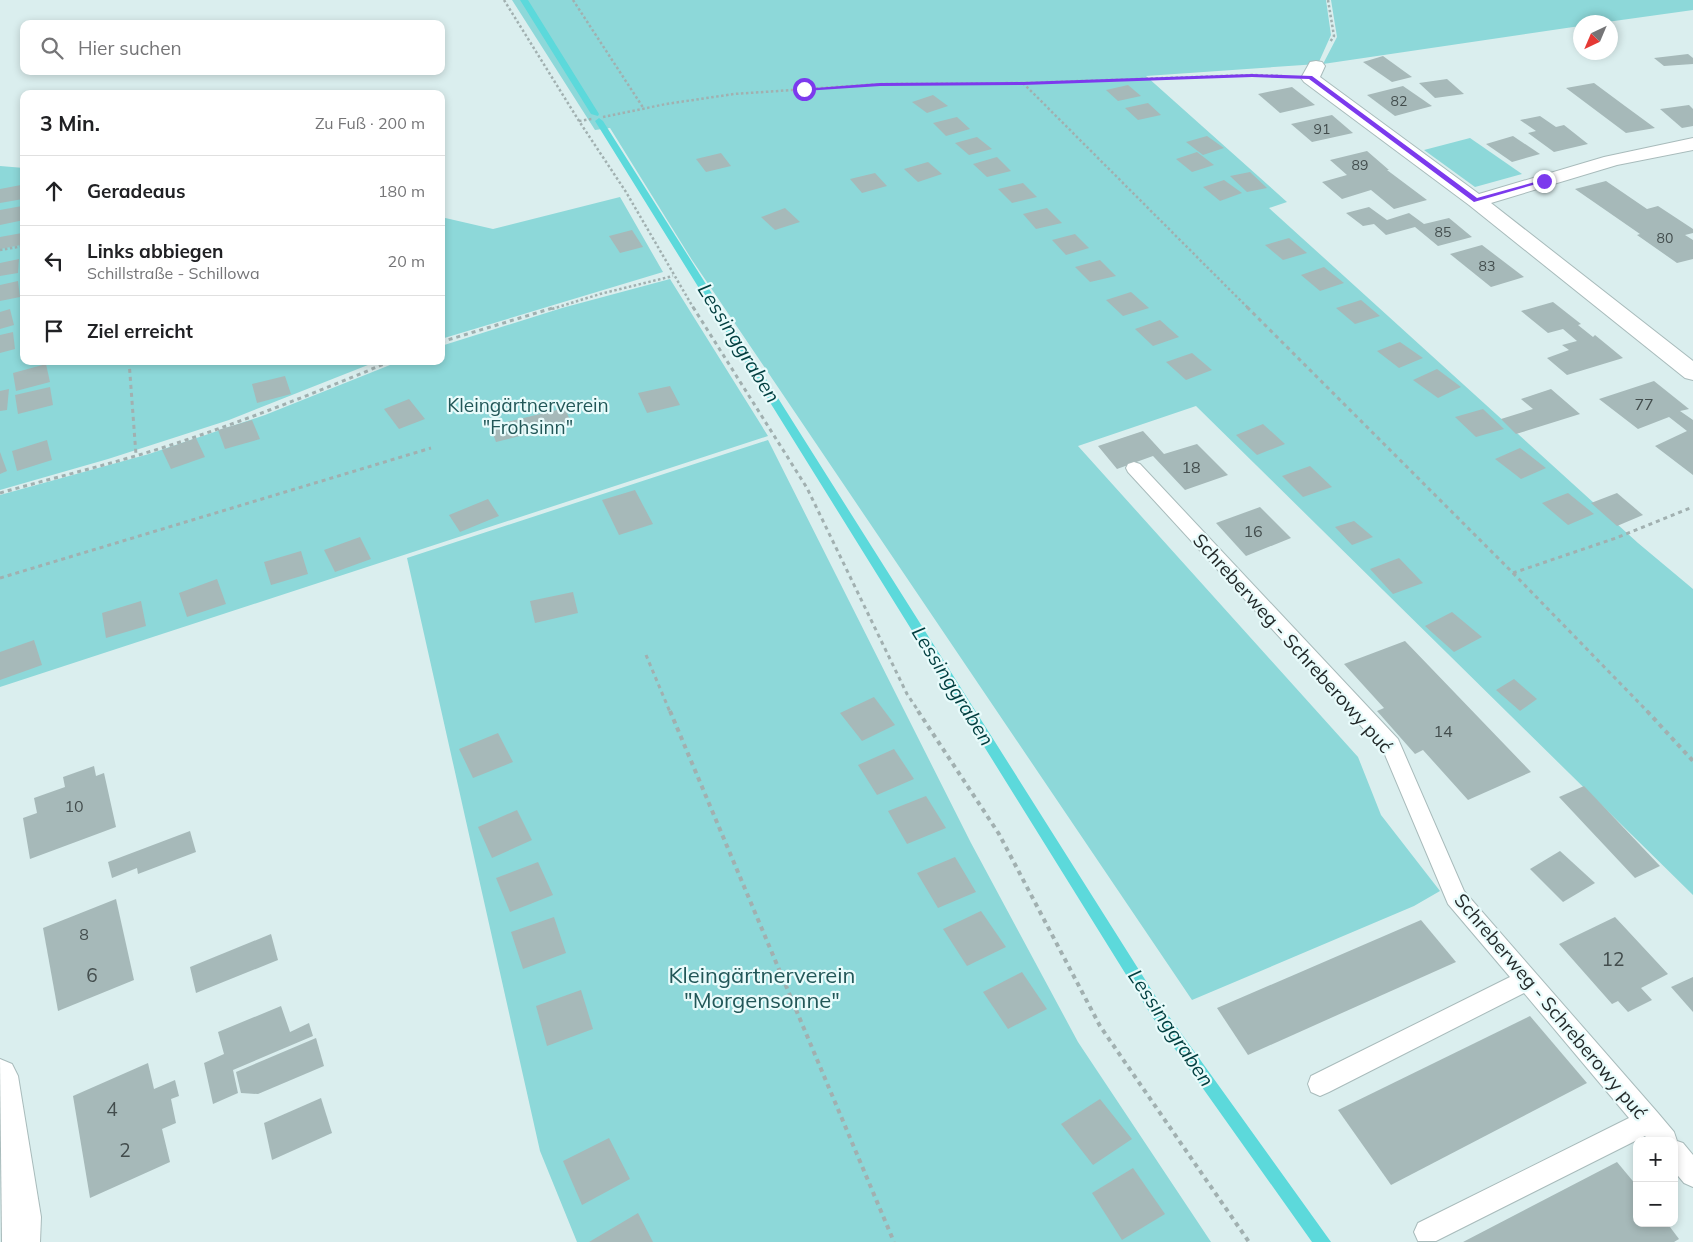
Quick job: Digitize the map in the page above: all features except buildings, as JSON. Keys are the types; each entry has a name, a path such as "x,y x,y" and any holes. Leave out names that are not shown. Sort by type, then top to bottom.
{"street":[{"path":"1313,72 1693,373"},
{"path":"1476,201 1608,162 1664,148 1693,144"},
{"path":"0,1076 22,1216 21,1242"}],"lane":[{"name":"Schreberweg - Schreberowy puć","path":"1134,468 1391,746 1456,897 1662,1137"},
{"path":"1320,1084 1528,980"},
{"path":"1427,1232 1649,1121"},
{"path":"1678,1157 1693,1174"}],"path":[{"path":"504,0 579,121 626,192 673,276 807,488 907,694 999,834 1100,1026 1249,1242"},
{"path":"573,0 644,109"},
{"path":"603,117 734,94 880,84 1023,83 1313,72 1334,36 1328,0"},
{"path":"1023,83 1513,573 1610,672 1693,762"},
{"path":"579,121 592,119"},
{"path":"0,250 20,247"},
{"path":"445,341 600,294 673,276"},
{"path":"129,365 136,455"},
{"path":"0,493 136,455 231,424 338,384 382,365"},
{"path":"0,578 431,448"},
{"path":"1513,573 1616,538 1693,507"},
{"path":"646,655 894,1242"}],"green space":[{"path":"512,0 1326,0 1331,35 1318,64 1146,76 1287,202 1269,208 1638,543 1693,589 1693,895 1196,406 1078,446 1358,757 1381,815 1440,891 1414,906 1192,1000 692,260 610,128 595,130"},
{"path":"1331,0 1693,0 1693,10 1618,20 1618,15 1573,15 1573,27 1323,64 1337,37"},
{"path":"1470,138 1522,174 1475,187 1424,150"},
{"path":"0,166 20,168 20,365 368,365 229,420 108,459 0,490"},
{"path":"620,197 663,272 445,338 445,218 493,229"},
{"name":"Kleingärtnerverein \"Frohsinn\"","path":"670,279 768,436 0,687 0,495 149,454 265,415 390,365 445,365 445,345 562,308"},
{"name":"Kleingärtnerverein \"Morgensonne\"","path":"768,440 971,843 1078,1042 1211,1242 577,1242 540,1151 407,558"}],"waterway":[{"name":"Lessinggraben","path":"524,0 595,114"},
{"name":"Lessinggraben","path":"599,121 1158,1013 1322,1242"}],"route":[{"path":"804,89 880,84 1023,83 1252,75 1310,78 1476,201 1544,181"}]}
